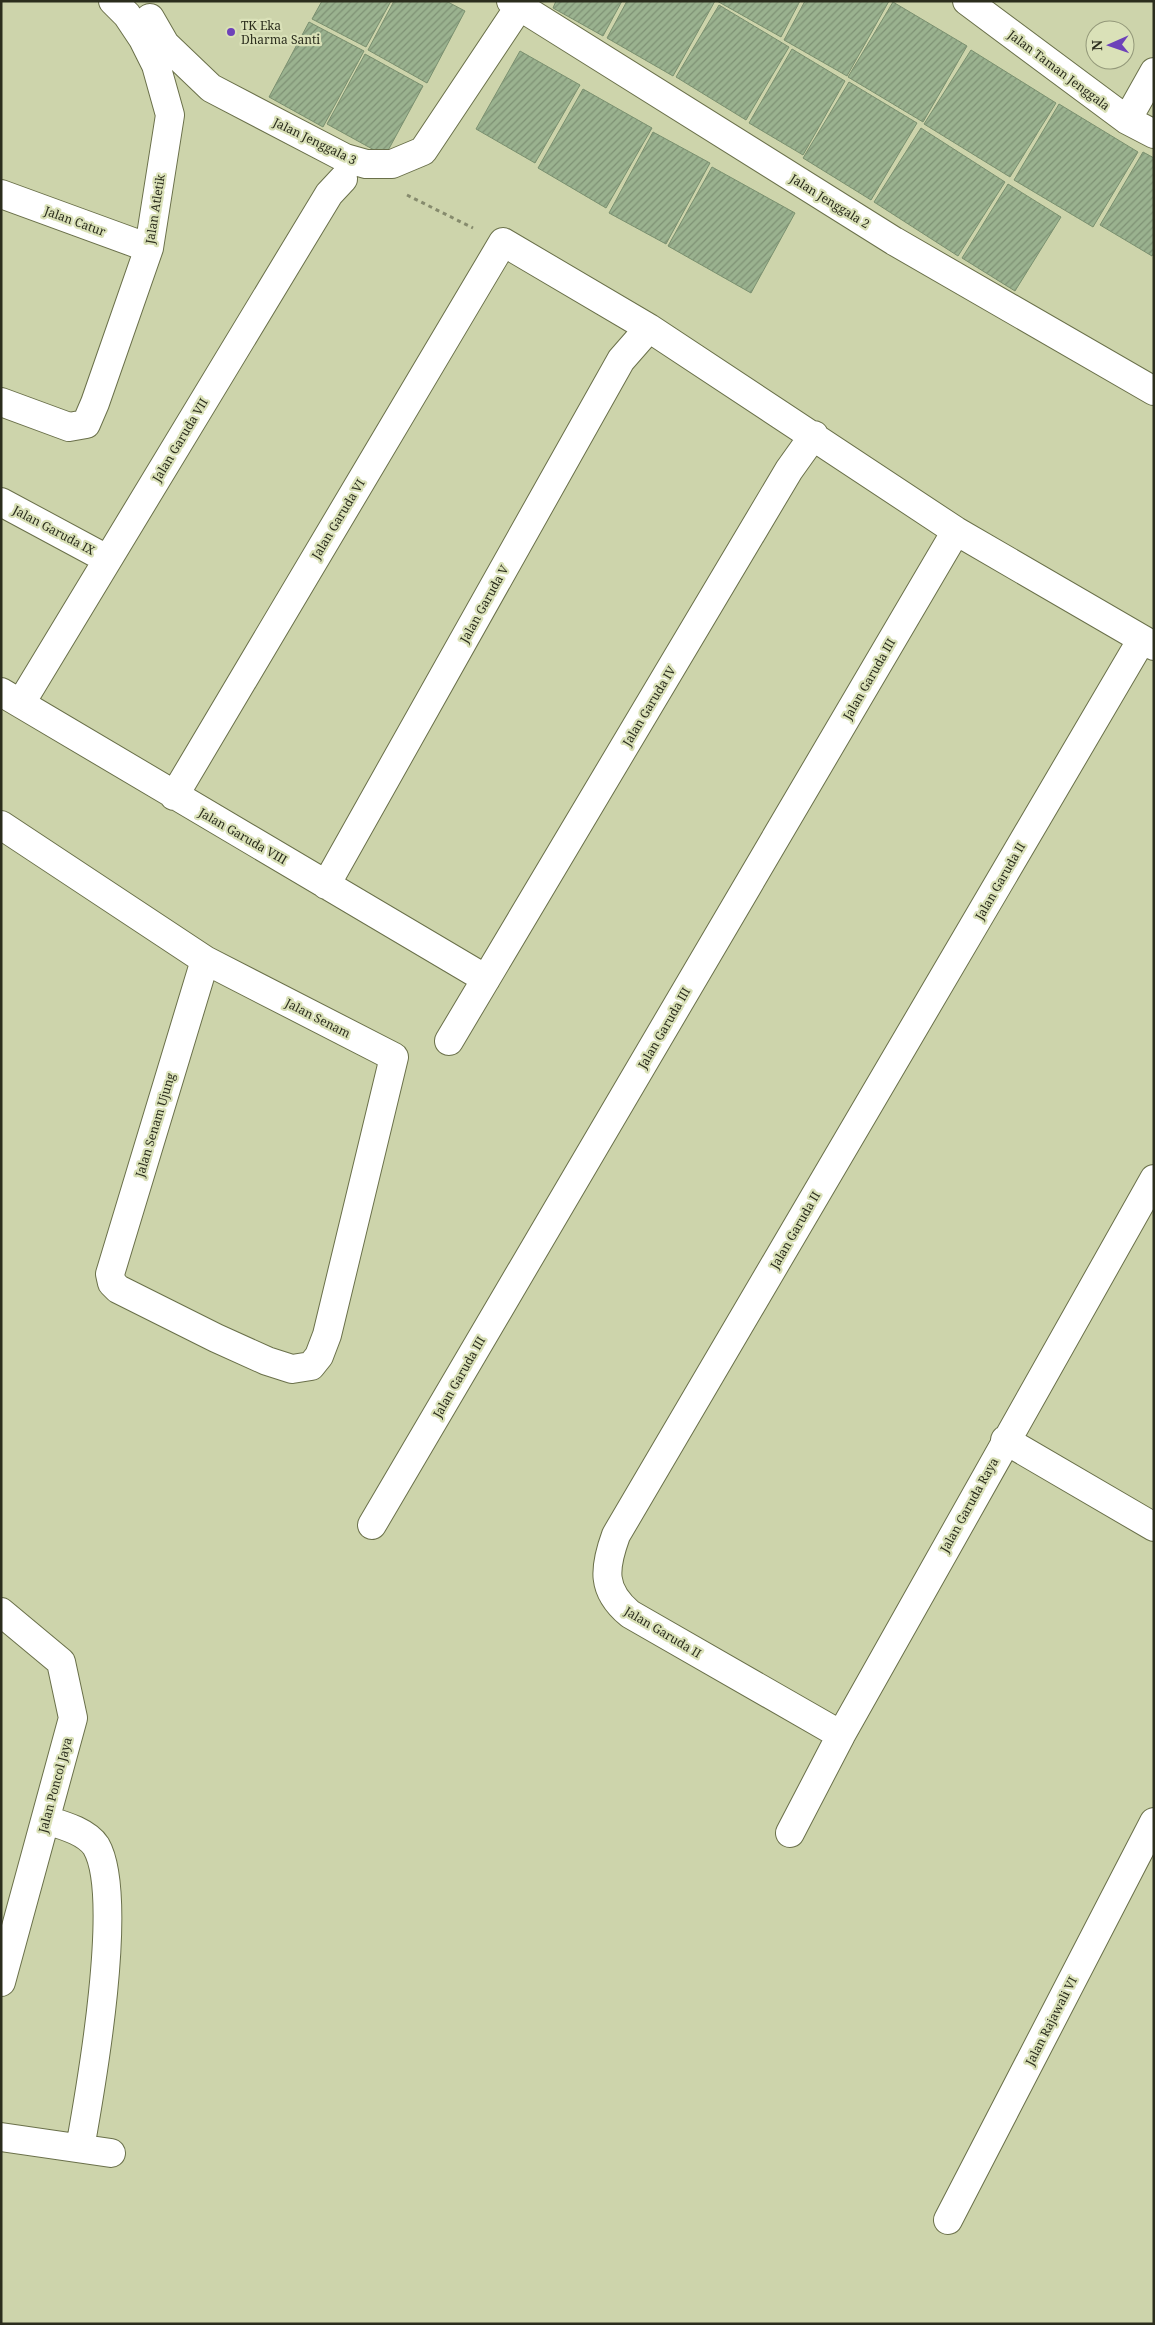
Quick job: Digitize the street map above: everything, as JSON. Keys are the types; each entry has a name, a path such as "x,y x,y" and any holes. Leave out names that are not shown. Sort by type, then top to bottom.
{"street":[{"name":"Jalan Atletik","path":"1,402 69,428 86,424 96,403 149,248 170,115 156,65 143,39 128,15 112,1"},
{"name":"Jalan Jenggala 3","path":"140,1 165,44 211,88 345,158 366,164 392,164 423,151 518,3"},
{"name":"Jalan Taman Jenggala","path":"967,1 1127,120 1154,134"},
{"name":"Jalan Jenggala 2","path":"518,3 894,241 1154,391"},
{"path":"1127,120 1154,72"},
{"name":"Jalan Garuda VII","path":"11,698 108,559 329,194 343,179"},
{"name":"Jalan Catur","path":"1,194 149,248"},
{"path":"503,242 649,328 814,435 956,531 1148,642"},
{"name":"Jalan Garuda VI","path":"174,796 503,242"},
{"name":"Jalan Garuda V","path":"326,885 621,360 649,328"},
{"name":"Jalan Garuda IV","path":"449,1040 790,470 814,435"},
{"name":"Jalan Garuda IX","path":"1,502 108,559"},
{"name":"Jalan Garuda III","path":"372,1525 956,531"},
{"name":"Jalan Garuda II","path":"841,1735 630,1614 616,1602 608,1584 607,1568 611,1549 622,1526 1148,642"},
{"name":"Jalan Garuda VIII","path":"11,698 486,979"},
{"name":"Jalan Senam","path":"1,825 205,960 394,1057 327,1334"},
{"name":"Jalan Senam Ujung","path":"205,960 110,1274 112,1283 118,1289 216,1338 267,1361 292,1369 311,1366 319,1356 327,1334"},
{"name":"Jalan Garuda Raya","path":"790,1833 841,1735 1154,1179"},
{"path":"1006,1440 1154,1528"},
{"name":"Jalan Poncol Jaya","path":"1,1612 61,1662 73,1718 1,1982"},
{"path":"46,1820 77,1831 95,1845 104,1871 108,1900 98,2030 90,2094 80,2148"},
{"name":"Jalan Rajawali VI","path":"948,2220 1154,1822"},
{"path":"1,2137 111,2153"}],"path":[{"path":"403,193 503,242"}],"building":[{"path":"322,1 391,1 366,47 312,19"},
{"path":"394,1 446,1 465,11 427,83 368,50"},
{"path":"556,1 622,1 603,36 553,8"},
{"path":"627,1 715,1 673,76 607,38"},
{"path":"717,1 800,1 781,37"},
{"path":"805,1 889,1 847,76 784,40"},
{"path":"893,2 967,46 923,122 848,77"},
{"path":"719,5 789,47 746,120 676,77"},
{"path":"309,22 364,51 323,127 269,97"},
{"path":"792,49 845,81 803,155 749,123"},
{"path":"971,50 1056,103 1010,177 924,124"},
{"path":"520,51 580,85 535,163 476,129"},
{"path":"365,54 423,86 385,156 327,124"},
{"path":"849,82 917,123 871,200 803,158"},
{"path":"583,89 652,128 606,208 538,168"},
{"path":"1059,104 1138,152 1093,227 1014,180"},
{"path":"921,128 1005,182 958,256 874,202"},
{"path":"653,132 710,163 666,244 609,213"},
{"path":"1143,152 1154,158 1154,252 1152,256 1100,225"},
{"path":"712,167 795,213 751,293 668,246"},
{"path":"1008,184 1061,217 1015,291 962,258"}],"place":[{"name":"TK Eka Dharma Santi","path":"231,32"}]}
